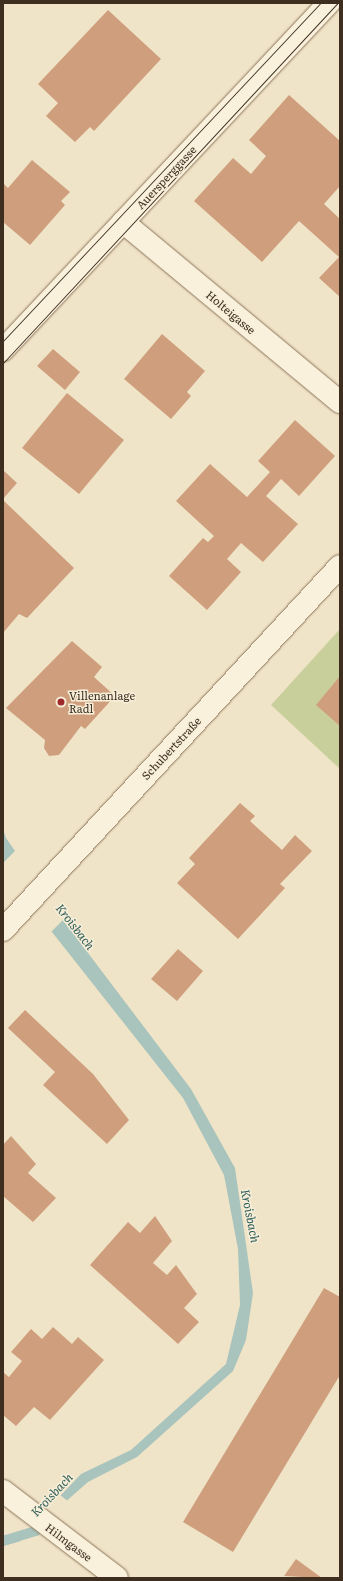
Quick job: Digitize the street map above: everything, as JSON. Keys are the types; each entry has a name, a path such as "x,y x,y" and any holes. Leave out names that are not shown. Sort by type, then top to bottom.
{"street":[{"name":"Auersperggasse","path":"3,350 328,3"},
{"name":"Holteigasse","path":"123,222 340,402"},
{"name":"Schubertstraße","path":"3,930 340,566"},
{"name":"Hilmgasse","path":"3,1491 25,1507 64,1540 117,1578"}],"green space":[{"path":"340,629 340,769 271,705"}],"water":[{"name":"Kroisbach","path":"3,829 6,838 63,920 191,1089 235,1168 253,1293 246,1340 233,1371 137,1457 88,1482 21,1541 3,1546 3,1536 11,1534 61,1495 81,1474 131,1450 226,1364 240,1305 238,1249 224,1175 183,1098 3,870"}],"pier":[{"path":"16,850 65,918 49,934 3,873 3,863"},
{"path":"59,1494 70,1503 22,1542 9,1532"}],"building":[{"path":"108,10 161,59 94,131 90,127 75,142 46,116 58,103 38,84"},
{"path":"289,95 340,141 340,186 324,204 340,219 340,297 319,278 339,257 299,221 262,262 194,201 233,158 251,174 266,156 249,140"},
{"path":"32,160 70,192 61,201 65,205 30,245 3,222 3,183 8,188"},
{"path":"162,334 205,371 187,392 191,396 171,419 124,379"},
{"path":"53,349 80,372 65,390 37,366"},
{"path":"67,393 124,440 79,494 22,448"},
{"path":"295,420 335,456 299,496 281,479 266,496 298,524 263,562 241,543 227,559 241,572 207,610 169,576 203,538 208,542 214,536 176,501 210,464 247,497 270,472 258,461"},
{"path":"3,470 17,483 3,499"},
{"path":"3,500 74,568 27,618 19,614 3,633"},
{"name":"Villenanlage Radl","path":"72,641 102,667 94,677 115,696 85,729 81,726 59,755 49,756 44,748 45,740 6,708"},
{"path":"340,676 340,726 316,705"},
{"path":"240,803 255,816 250,821 282,850 295,835 312,851 280,884 285,888 238,939 177,883 195,864 189,858"},
{"path":"178,949 203,971 177,1001 151,979"},
{"path":"25,1010 93,1074 129,1120 107,1144 43,1085 55,1072 8,1028"},
{"path":"11,1136 36,1164 28,1173 56,1198 33,1222 3,1196 3,1145"},
{"path":"155,1216 172,1241 153,1263 167,1275 176,1265 197,1294 184,1308 199,1322 178,1344 90,1265 128,1222 140,1233"},
{"path":"324,1288 340,1297 340,1375 233,1552 183,1522"},
{"path":"53,1327 72,1344 78,1337 104,1360 50,1420 34,1407 16,1426 3,1415 3,1372 9,1377 22,1361 11,1352 31,1329 42,1339"},
{"path":"296,1559 322,1578 284,1576"}],"waterway":[{"name":"Kroisbach","path":"3,1541 36,1531 45,1521"}],"tram line":[{"path":"3,341 320,3"},
{"path":"3,363 338,3"}],"place":[{"name":"Villenanlage Radl","path":"61,702"}]}
